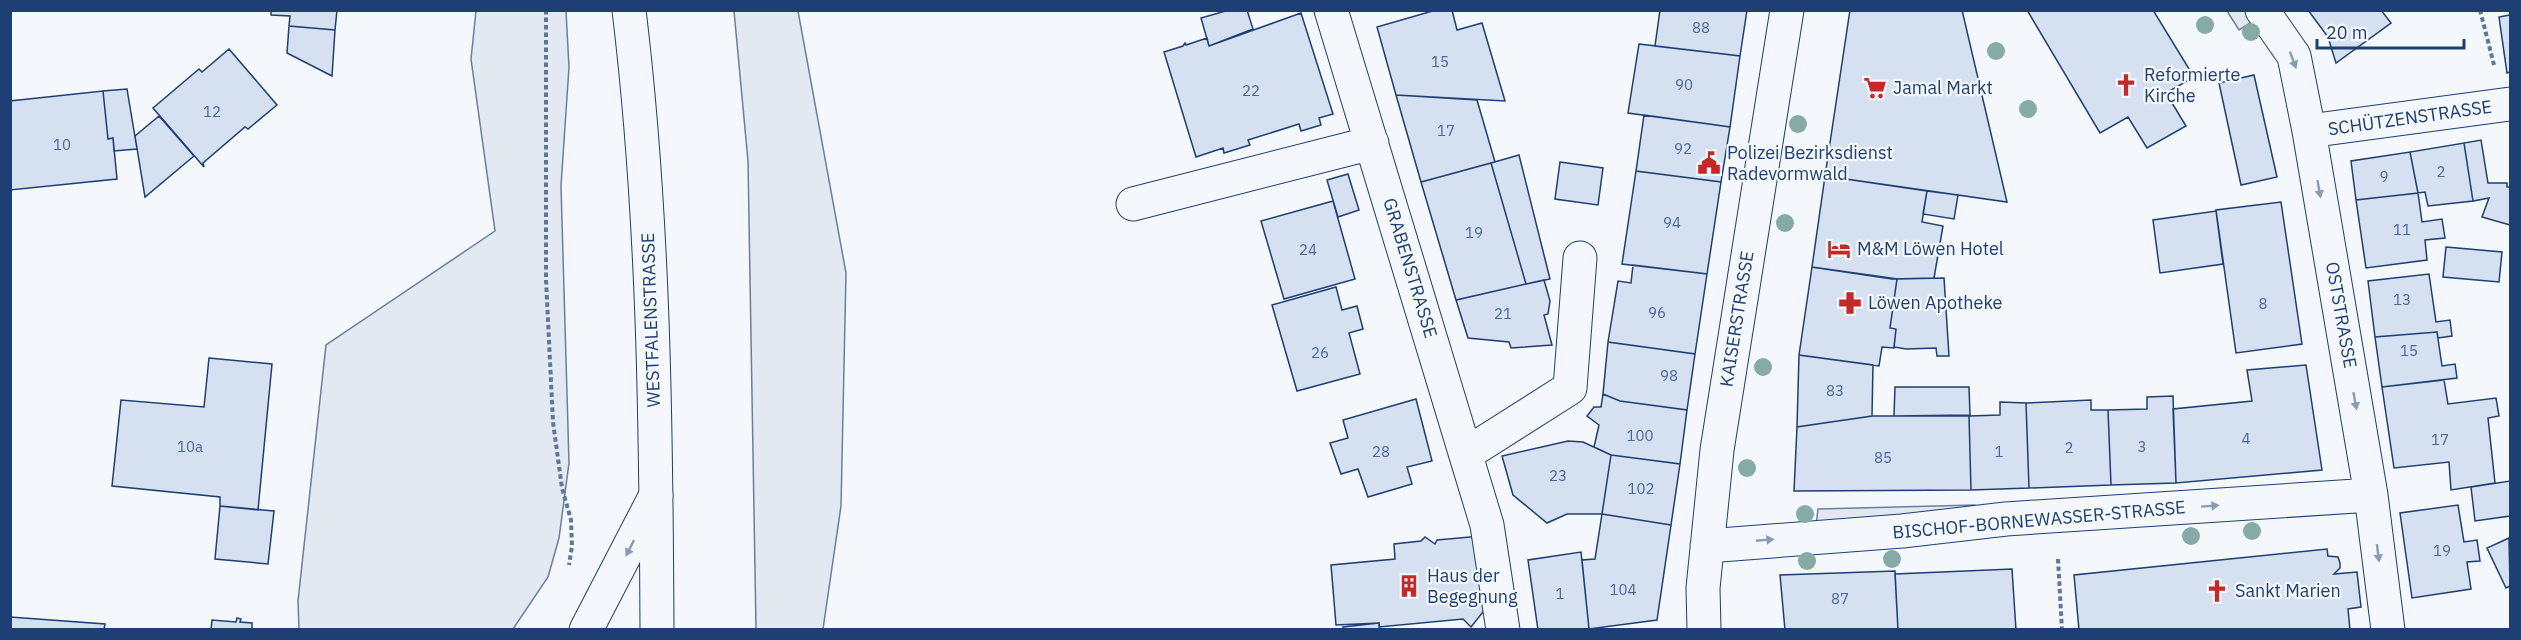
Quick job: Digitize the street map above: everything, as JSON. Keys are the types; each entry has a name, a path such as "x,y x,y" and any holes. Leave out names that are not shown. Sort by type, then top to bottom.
{"street":[{"name":"WESTFALENSTRASSE","path":"629,10 642,119 656,495 657,630"},
{"name":"GRABENSTRASSE","path":"1331,10 1486,525 1503,630"},
{"name":"KAISERSTRASSE","path":"1704,630 1703,588 1717,450 1787,10"},
{"name":"OSTSTRASSE","path":"2262,10 2294,56 2309,131 2371,495 2388,630"},
{"name":"SCHÜTZENSTRASSE","path":"2309,131 2508,105"},
{"path":"1133,204 1372,143"},
{"path":"1466,454 1570,388 1580,258"},
{"path":"586,630 656,495"},
{"name":"BISCHOF-BORNEWASSER-STRASSE","path":"1707,546 2056,517 2371,495"}],"path":[{"path":"546,10 546,280 553,422 562,488 571,520 572,546 567,576"},
{"path":"2480,10 2508,105"},
{"path":"2056,517 2062,630"}],"shaded area":[{"path":"476,11 566,11 569,67 561,186 569,463 559,538 548,577 513,629 299,629 298,601 326,345 495,231 471,59"},
{"path":"734,11 798,11 846,273 841,506 823,629 756,629 748,161"},
{"path":"2227,11 2249,11 2255,20 2239,30"},
{"path":"1975,505 1976,517 1816,526 1818,509"}],"building":[{"path":"271,10 337,10 335,30 289,26 290,16 271,15"},
{"path":"1229,10 1247,10 1253,29 1209,46 1201,18"},
{"path":"1436,10 1452,10 1457,30 1482,23 1505,101 1396,95 1377,27"},
{"path":"1660,10 1747,10 1740,56 1655,46"},
{"path":"1850,10 1962,10 2007,202 1825,176"},
{"name":"Reformierte Kirche","path":"2027,10 2153,10 2194,77 2166,93 2186,126 2147,148 2128,117 2100,133"},
{"path":"2308,10 2381,10 2391,23 2336,63 2328,37"},
{"path":"1301,13 1333,114 1319,118 1321,125 1301,131 1299,124 1248,140 1250,145 1224,153 1223,148 1196,157 1164,52 1183,46 1185,43 1186,45 1207,38 1209,46"},
{"path":"2510,15 2510,72 2507,73 2499,17"},
{"path":"289,26 335,30 332,76 287,53"},
{"path":"1639,44 1740,56 1730,127 1628,113"},
{"path":"229,49 277,105 248,129 245,127 203,163 204,167 153,108 199,69 202,72"},
{"path":"2254,75 2277,177 2241,185 2219,83"},
{"path":"127,89 137,149 114,151 113,138 108,139 103,91"},
{"path":"103,91 108,139 113,138 117,179 10,190 10,101"},
{"path":"1396,95 1477,100 1495,162 1421,182"},
{"path":"1644,115 1730,127 1721,182 1636,171"},
{"path":"159,116 194,156 145,197 135,136"},
{"path":"2481,140 2488,183 2507,183 2507,187 2510,187 2510,225 2482,217 2489,198 2473,201 2464,143"},
{"path":"2464,143 2473,201 2428,206 2425,192 2418,193 2410,152"},
{"path":"2410,152 2418,193 2356,200 2351,161"},
{"path":"1519,155 1550,279 1526,284 1491,163"},
{"path":"1560,162 1603,168 1598,205 1555,199"},
{"path":"1491,163 1526,284 1456,300 1421,182"},
{"path":"1636,171 1721,182 1707,274 1622,264"},
{"path":"1348,174 1359,210 1338,217 1327,180"},
{"path":"1825,176 1927,191 1922,222 1943,226 1934,278 1892,279 1812,267"},
{"path":"1927,191 1958,195 1954,219 1923,214"},
{"path":"2418,193 2422,222 2442,219 2445,238 2425,240 2427,260 2366,268 2356,200"},
{"path":"1333,201 1355,279 1284,299 1261,221"},
{"path":"2281,202 2302,344 2236,353 2216,210"},
{"path":"2216,211 2223,264 2160,273 2153,220"},
{"path":"2446,247 2502,252 2499,282 2443,277"},
{"path":"1633,265 1707,274 1695,354 1608,342 1618,281 1631,283"},
{"name":"Löwen Apotheke","path":"1812,267 1897,279 1890,328 1896,329 1894,348 1882,347 1879,366 1799,355"},
{"path":"2429,274 2436,322 2450,320 2452,336 2438,338 2437,332 2375,337 2368,281"},
{"path":"1944,278 1949,356 1937,356 1936,348 1894,347 1896,329 1890,328 1897,279"},
{"path":"1544,280 1550,301 1548,314 1544,315 1552,345 1511,348 1509,342 1468,338 1456,300"},
{"path":"1336,287 1342,310 1357,306 1363,329 1349,333 1360,374 1297,391 1272,305"},
{"path":"2437,332 2442,366 2455,364 2457,378 2382,387 2375,337"},
{"path":"1608,342 1695,354 1687,410 1620,401 1603,394"},
{"path":"1799,355 1873,365 1872,416 1797,427"},
{"path":"209,358 272,364 258,510 220,506 220,497 112,486 121,400 204,407"},
{"path":"2306,365 2322,470 2176,483 2173,409 2252,401 2247,370"},
{"path":"2444,380 2448,404 2496,398 2499,416 2488,418 2495,483 2451,490 2449,462 2394,468 2382,387"},
{"path":"1895,387 1969,387 1970,415 1894,416"},
{"path":"1603,394 1620,401 1687,410 1680,464 1611,455 1594,447 1599,425 1587,416 1594,407 1601,407"},
{"path":"2173,396 2176,483 2111,485 2108,410 2147,409 2147,397"},
{"path":"1416,399 1432,461 1407,467 1412,484 1368,497 1358,469 1341,474 1330,443 1348,438 1343,420"},
{"path":"2091,400 2091,410 2108,410 2111,485 2029,488 2026,403"},
{"path":"2000,402 2026,403 2029,488 1971,490 1969,416 2000,415"},
{"path":"1872,416 1969,416 1971,490 1794,491 1797,427"},
{"path":"1568,441 1583,442 1611,455 1602,514 1567,514 1547,523 1513,495 1502,456"},
{"path":"1611,455 1680,464 1671,525 1602,514"},
{"path":"2510,481 2510,516 2475,521 2471,487"},
{"path":"2458,505 2464,542 2477,540 2480,561 2467,562 2471,589 2412,598 2400,513"},
{"path":"220,506 274,511 268,564 215,559"},
{"path":"1602,514 1671,525 1657,620 1589,629 1582,560 1595,559"},
{"name":"Haus der Begegnung","path":"1481,536 1487,607 1471,627 1463,619 1379,627 1379,623 1336,625 1331,565 1395,559 1394,544 1421,541 1425,537 1435,544 1437,540"},
{"path":"2509,538 2510,586 2506,588 2487,548"},
{"name":"Sankt Marien","path":"2327,549 2328,556 2338,557 2340,563 2340,568 2334,574 2357,572 2361,607 2348,609 2350,630 2079,630 2074,575"},
{"path":"1581,552 1589,629 1538,630 1528,560"},
{"path":"2012,569 2016,630 1898,630 1895,574"},
{"path":"1895,571 1898,630 1785,630 1780,575"},
{"path":"10,617 105,624 104,630 10,630"},
{"path":"237,618 241,619 240,622 252,623 252,630 211,630 212,620 236,622"},
{"path":"1379,623 1380,630 1343,630 1343,627"}],"place":[{"name":"Reformierte Kirche","path":"2126,85"},
{"name":"Jamal Markt","path":"1875,88"},
{"name":"Polizei Bezirksdienst Radevormwald","path":"1709,163"},
{"name":"M&M Löwen Hotel","path":"1839,249"},
{"name":"Löwen Apotheke","path":"1850,303"},
{"name":"Haus der Begegnung","path":"1409,586"},
{"name":"Sankt Marien","path":"2217,591"}]}
